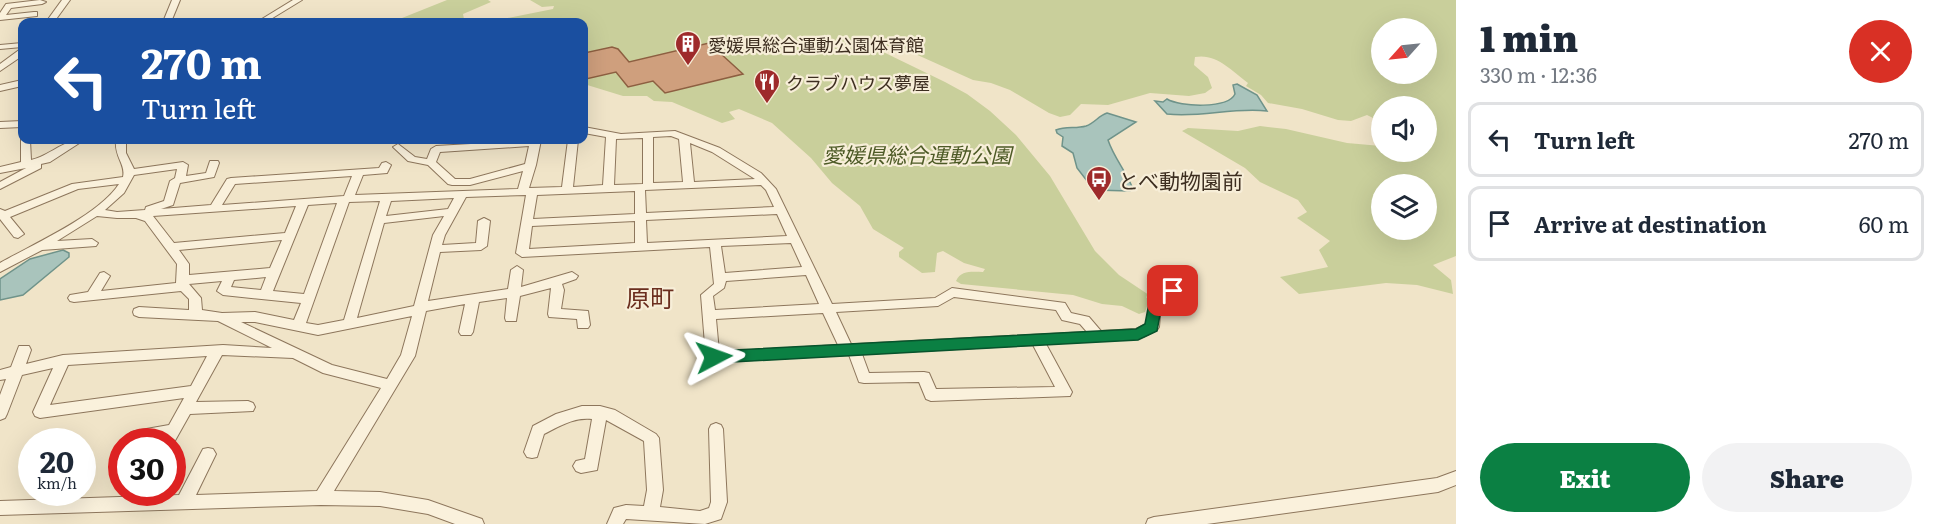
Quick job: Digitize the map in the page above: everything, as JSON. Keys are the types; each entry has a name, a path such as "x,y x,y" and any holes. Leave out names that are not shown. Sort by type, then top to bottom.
{"street":[{"path":"53,18 66,0"},
{"path":"168,18 176,0"},
{"path":"268,18 298,0"},
{"path":"31,18 43,1"},
{"path":"0,18 9,6 43,1"},
{"path":"0,18 34,14"},
{"path":"0,47 18,45"},
{"path":"0,68 18,55"},
{"path":"0,88 18,84"},
{"path":"0,125 18,124"},
{"path":"588,131 621,137 672,133 716,150 757,175 771,189 828,309 864,378 924,377 931,395 1065,392 1037,339"},
{"path":"608,189 611,135"},
{"path":"641,247 641,217 648,135"},
{"path":"684,138 689,186"},
{"path":"25,144 26,165"},
{"path":"0,186 18,178 72,144"},
{"path":"0,268 95,212 115,196 129,176 129,166 121,153 121,144"},
{"path":"431,162 436,149 498,144"},
{"path":"535,144 523,193 527,223 522,253 794,239"},
{"path":"567,191 573,144"},
{"path":"398,147 412,159 431,162 452,182 474,181 531,165"},
{"path":"0,170 46,160"},
{"path":"139,214 169,203 175,181 210,175 214,163"},
{"path":"18,234 2,214 76,186 183,165 180,180"},
{"path":"214,209 231,181 383,171 386,165"},
{"path":"299,325 346,200 359,173"},
{"path":"474,181 523,193"},
{"path":"95,212 117,215 346,200 764,182"},
{"path":"321,498 408,356 439,235 461,196"},
{"path":"349,324 386,198"},
{"path":"265,295 303,203"},
{"path":"527,223 781,210"},
{"path":"380,220 452,213"},
{"path":"139,214 149,219 183,264 183,283 195,298 196,314"},
{"path":"436,249 481,246 484,221"},
{"path":"170,246 290,236"},
{"path":"36,246 92,243"},
{"path":"714,243 720,285 707,295 714,357 1129,335 1147,331 1153,322 1155,301 1173,291"},
{"path":"511,318 517,270"},
{"path":"719,277 810,271"},
{"path":"74,298 274,272"},
{"path":"92,296 104,276"},
{"path":"230,276 223,291 309,299"},
{"path":"139,312 255,317 318,330 473,298 532,291 572,276"},
{"path":"555,281 558,290 555,314 584,315 583,325"},
{"path":"710,315 938,302 952,292 1060,306 1067,317 1084,320 1098,336"},
{"path":"466,332 473,298"},
{"path":"220,316 298,355 350,377 390,385"},
{"path":"0,414 24,350"},
{"path":"0,375 63,360 217,351 298,355"},
{"path":"175,428 217,351"},
{"path":"63,360 40,412 195,391"},
{"path":"186,408 248,407"},
{"path":"581,466 592,465 600,412"},
{"path":"532,452 538,430 544,425 573,414 600,412 610,414 651,438 655,490 651,514"},
{"path":"615,524 620,513 700,518 715,514 719,502 716,429"},
{"path":"186,498 208,454"},
{"path":"1154,524 1438,484 1456,478"},
{"path":"186,502 321,498 403,502 464,522"},
{"path":"0,508 108,500"}],"green space":[{"path":"447,0 488,0 491,2 463,14 464,18 402,18"},
{"name":"愛媛県総合運動公園","path":"530,0 1456,0 1456,256 1433,265 1451,280 1453,294 1417,285 1386,283 1299,294 1280,277 1328,267 1319,250 1330,241 1297,218 1307,212 1298,200 1260,182 1245,168 1182,131 1188,128 1238,131 1260,126 1286,129 1347,143 1371,145 1371,162 1437,162 1437,96 1371,96 1371,117 1367,115 1351,121 1338,120 1302,109 1268,103 1261,95 1246,86 1248,83 1229,68 1217,60 1203,56 1195,57 1194,65 1208,77 1212,88 1205,93 1189,96 1150,93 1108,105 1081,104 1070,115 1060,117 1010,90 991,83 973,80 902,48 899,43 877,49 967,94 1016,135 1050,176 1095,251 1119,275 1149,295 1146,297 1149,300 1145,312 1139,314 1122,306 1102,304 1073,295 961,284 956,281 961,275 967,272 983,272 985,269 964,263 943,251 937,253 935,272 922,273 899,257 899,252 904,248 873,229 860,206 832,183 811,158 772,123 739,109 729,112 735,119 722,123 672,102 654,101 647,96 623,96 588,85 588,18 508,18 553,9 554,6 542,7"}],"water":[{"path":"1237,84 1257,95 1267,111 1167,114 1155,101 1163,102 1167,99 1182,104 1214,104 1231,99 1235,94 1233,85"},
{"path":"1107,113 1136,122 1108,140 1133,189 1130,191 1094,190 1077,168 1073,153 1062,146 1063,137 1056,130 1086,126"},
{"path":"63,250 69,253 69,257 23,295 0,300 0,279 30,259"}],"building":[{"name":"愛媛県総合運動公園体育館","path":"709,43 743,74 665,93 653,81 628,87 616,72 588,79 588,52 612,47 618,49 629,62"}],"place":[{"name":"愛媛県総合運動公園体育館","path":"688,67"},
{"name":"クラブハウス夢屋","path":"767,105"},
{"name":"とべ動物園前","path":"1099,202"}],"district":[{"name":"原町","path":"650,296"}],"route":[{"path":"714,357 1138,334 1152,327 1155,301 1173,291"}]}
